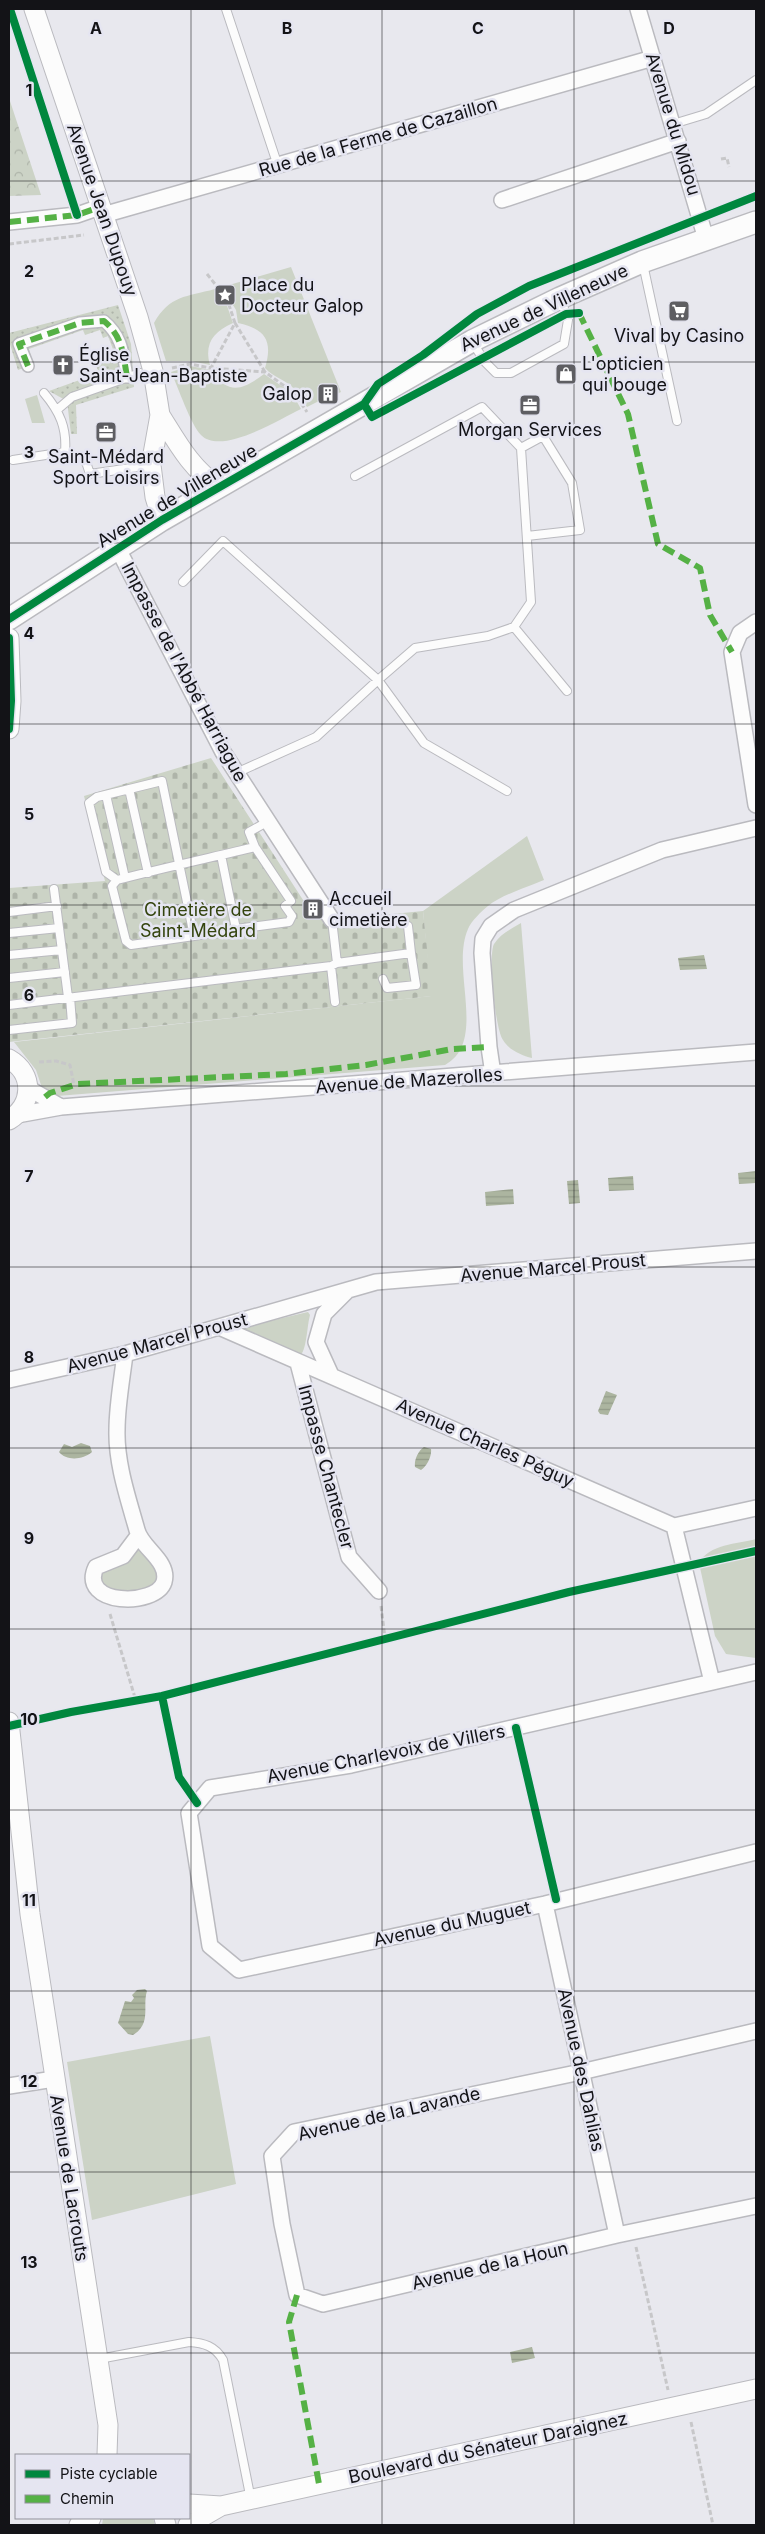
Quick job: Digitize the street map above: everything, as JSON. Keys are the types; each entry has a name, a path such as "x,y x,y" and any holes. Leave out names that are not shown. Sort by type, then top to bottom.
{"main road":[{"name":"Avenue de Villeneuve","path":"9,619 162,520 472,341 560,298 642,262 756,222"}],"street":[{"name":"Avenue Jean Dupouy","path":"34,9 138,317 153,370 160,415 151,465 155,497 162,520"},
{"name":"Avenue du Midou","path":"638,9 706,239"},
{"name":"Rue de la Ferme de Cazaillon","path":"9,222 101,211 278,166 653,58"},
{"path":"502,200 678,140"},
{"path":"28,366 19,344 80,323 104,321 116,331 122,347 128,378"},
{"name":"Avenue Jean Dupouy","path":"160,415 194,467 219,487"},
{"name":"Impasse de l'Abbé Harriague","path":"118,549 218,743 267,822 332,920"},
{"path":"756,622 740,633 732,652 756,805"},
{"path":"9,638 11,701 9,729"},
{"path":"493,1074 489,1047 482,953 483,939 496,921 514,910 662,850 756,828"},
{"name":"Avenue de Mazerolles","path":"13,1117 61,1107 756,1052"},
{"path":"9,1059 22,1070 28,1088 26,1103 13,1117"},
{"path":"28,1088 61,1107"},
{"name":"Avenue Marcel Proust","path":"13,1376 125,1354 376,1282 756,1251"},
{"name":"Avenue Marcel Proust","path":"331,1375 316,1342 324,1314 350,1289"},
{"name":"Avenue Charles Péguy","path":"219,1327 674,1526"},
{"path":"125,1354 117,1430 123,1479 138,1536 163,1568 165,1574 162,1586 155,1592 133,1600 110,1597 104,1594 95,1584 93,1573 96,1567 122,1556 138,1536"},
{"name":"Impasse Chantecler","path":"298,1363 349,1556 379,1591"},
{"path":"712,1682 674,1526 756,1508"},
{"name":"Avenue Charlevoix de Villers","path":"202,1890 189,1813 210,1788 351,1765 756,1672"},
{"name":"Avenue de Lacrouts","path":"9,1722 24,1874 108,2425 107,2454"},
{"name":"Avenue du Muguet","path":"202,1890 210,1946 239,1970 545,1904 756,1852"},
{"name":"Avenue des Dahlias","path":"545,1904 617,2236"},
{"path":"581,2072 756,2031"},
{"name":"Avenue de la Lavande","path":"282,2224 272,2156 294,2132 581,2072"},
{"path":"9,2086 54,2079"},
{"name":"Avenue de la Houn","path":"282,2224 297,2296 324,2304 632,2232 756,2206"},
{"name":"Boulevard du Sénateur Daraignez","path":"190,2504 221,2506 251,2500 756,2389"},
{"name":"Avenue de Lacrouts","path":"108,2425 121,2454"},
{"name":"Boulevard du Sénateur Daraignez","path":"188,2525 221,2506"}],"lane":[{"path":"226,9 278,166"},
{"path":"673,124 706,114 756,80"},
{"path":"642,262 677,421"},
{"path":"472,341 485,362 496,373 510,373 564,344 568,320 560,298"},
{"path":"58,410 72,397 140,373"},
{"path":"44,393 58,410 66,436 65,452"},
{"path":"236,773 316,737 415,648 488,636 514,627 531,602 521,448 482,407 356,476"},
{"path":"521,448 543,436 572,483 580,530 527,536"},
{"path":"13,460 65,452 86,462 90,474 151,465"},
{"path":"183,582 223,541 378,680 424,743 507,791"},
{"path":"514,627 567,691"},
{"path":"121,879 106,872 89,803 106,795 162,781 194,936"},
{"path":"129,789 148,873"},
{"path":"106,795 121,879"},
{"path":"255,847 121,879 112,886 126,941 132,945 289,922 292,916 285,906 291,901 255,847 249,832 267,822"},
{"path":"221,855 236,929"},
{"path":"9,1030 72,1023 54,889"},
{"path":"9,912 57,906"},
{"path":"332,920 335,1002"},
{"path":"384,979 387,988 416,985 408,926"},
{"path":"9,934 59,928"},
{"path":"9,955 62,950"},
{"path":"9,1005 411,953"},
{"path":"9,978 65,972"},
{"path":"98,2359 189,2342 200,2343 218,2351 223,2360 251,2500"}],"path":[{"path":"721,160 726,158 729,167"},
{"path":"9,244 84,235"},
{"path":"207,274 227,299 235,323 265,372 294,393 307,412"},
{"path":"212,368 235,323"},
{"path":"164,370 190,364 212,368 265,372"},
{"path":"35,1062 56,1061 70,1065 74,1085"},
{"path":"379,1591 385,1638"},
{"path":"104,1594 136,1701"},
{"path":"632,2232 712,2525"}],"green space":[{"path":"9,98 41,195 9,196"},
{"path":"291,267 341,392 332,396 330,390 324,392 325,398 307,407 292,387 265,368 268,350 265,338 255,329 238,323 236,310 222,287"},
{"path":"215,289 225,300 233,323 220,330 209,345 208,358 210,365 191,361 166,361 154,323 160,314 166,307 180,298"},
{"path":"118,305 131,344 134,387 76,405 77,434 71,434 67,401 49,391 99,373 94,360 114,352 108,336 103,338 100,330 85,335 83,330 29,349 33,364 18,370 9,341 9,333"},
{"path":"190,366 212,370 224,384 236,388 249,384 264,374 292,393 301,409 251,434 236,439 210,440 201,435 197,430 171,372"},
{"path":"37,395 45,423 32,423 25,399"},
{"name":"Cimetière de Saint-Médard","path":"211,758 305,903 316,897 332,920 423,911 432,996 9,1042 9,888 105,881 84,796"},
{"path":"527,836 544,880 493,902 469,926 464,946 463,964 466,1003 464,1039 458,1054 445,1065 57,1096 42,1088 36,1070 14,1042 431,996 423,911"},
{"path":"521,923 532,1058 516,1052 503,1040 497,1022 493,992 492,951 494,944 496,940"},
{"path":"308,1312 310,1315 307,1336 301,1355 243,1330 245,1327"},
{"path":"756,1539 756,1658 726,1654 715,1636 699,1563 709,1552 716,1548"},
{"path":"138,1546 157,1570 160,1579 153,1587 118,1595 101,1588 98,1576 103,1567"},
{"path":"210,2036 236,2184 92,2220 67,2062"},
{"path":"103,2519 153,2519 155,2525 102,2525"}],"shaded area":[{"path":"704,955 707,969 680,970 678,958"},
{"path":"756,1171 756,1183 739,1184 738,1173"},
{"path":"633,1176 634,1190 609,1191 608,1178"},
{"path":"578,1180 580,1203 569,1204 567,1181"},
{"path":"513,1189 514,1204 486,1206 485,1192"},
{"path":"606,1391 617,1395 608,1415 600,1414 598,1411"},
{"path":"81,1443 90,1446 92,1452 84,1457 70,1458 59,1452 64,1444 72,1447"},
{"path":"424,1447 431,1449 431,1455 429,1461 421,1470 415,1467 415,1461 418,1453"},
{"path":"145,1989 147,1991 144,2020 139,2030 133,2035 128,2034 118,2023 125,2001 131,2002 134,1998 132,1995 137,1990"},
{"path":"532,2347 535,2358 512,2363 510,2352"}],"marked path":[{"path":"9,222 77,215 100,207"},
{"path":"579,313 628,414 658,544 700,568 710,615 732,652"},
{"path":"28,366 19,344 80,323 104,321 119,340 127,377"},
{"path":"45,1097 50,1093 77,1084 286,1074 366,1065 452,1049 489,1047"},
{"path":"297,2295 289,2322 319,2484"}],"cycle path":[{"path":"10,9 77,215"},
{"path":"9,619 162,520 364,404 378,384 423,355 477,314 529,286 756,196"},
{"path":"364,404 372,417 566,314 579,313"},
{"path":"9,638 11,701 9,729"},
{"path":"9,1726 71,1712 162,1696 569,1592 756,1551"},
{"path":"162,1696 179,1777 197,1803"},
{"path":"516,1728 556,1899"}],"place":[{"name":"Place du Docteur Galop","path":"225,295"},
{"name":"Vival by Casino","path":"679,311"},
{"name":"Église Saint-Jean-Baptiste","path":"63,365"},
{"name":"L'opticien qui bouge","path":"566,374"},
{"name":"Galop","path":"328,394"},
{"name":"Morgan Services","path":"530,405"},
{"name":"Saint-Médard Sport Loisirs","path":"106,432"},
{"name":"Accueil cimetière","path":"313,909"}]}
